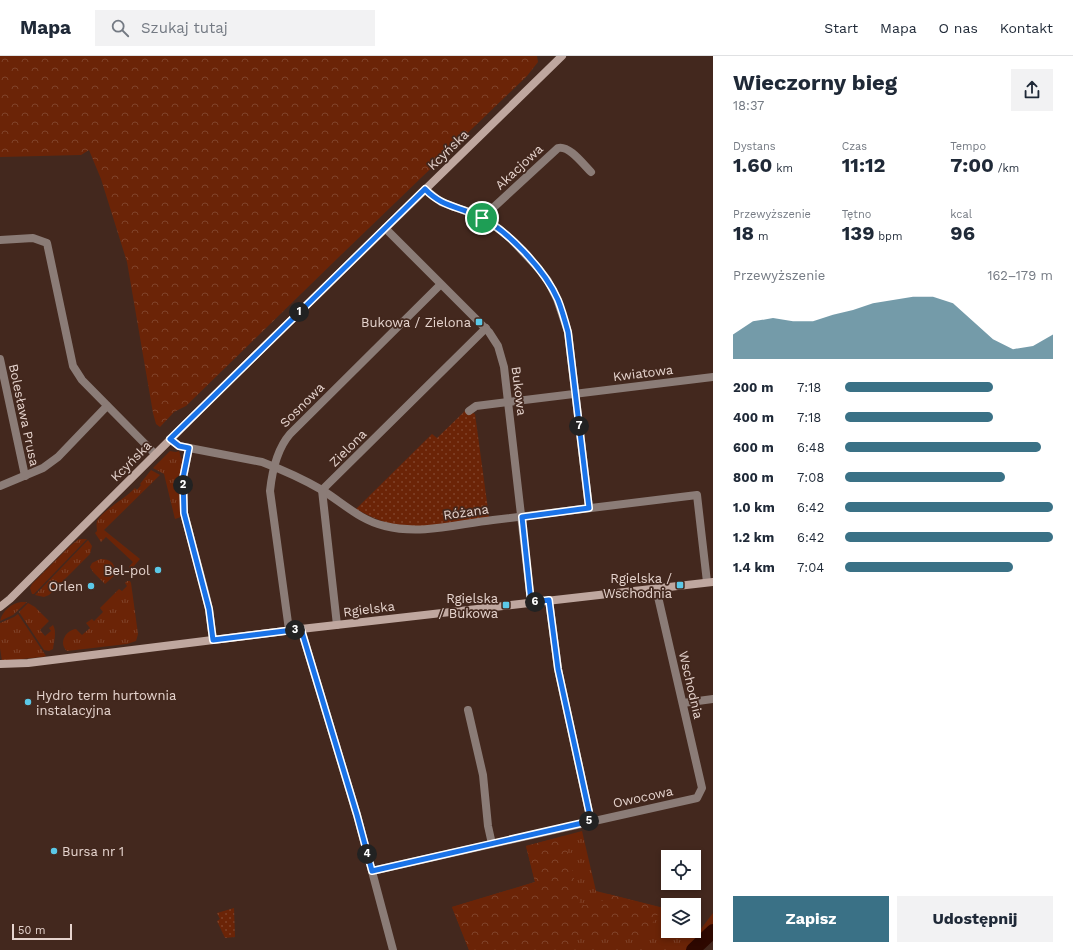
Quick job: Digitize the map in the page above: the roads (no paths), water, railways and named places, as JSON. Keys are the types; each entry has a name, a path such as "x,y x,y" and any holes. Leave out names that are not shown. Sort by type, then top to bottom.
{"street":[{"name":"Kcyńska","path":"0,607 10,599 170,439 559,57"},
{"name":"Akacjowa","path":"482,218 558,148 561,147 568,149 591,172"},
{"path":"425,189 441,202 482,218 496,227 522,251 542,273 557,299 568,332 589,508"},
{"name":"Bukowa","path":"385,228 440,285 486,328 494,338 502,356 531,602"},
{"path":"0,240 33,238 47,243 73,366 76,373 156,454"},
{"name":"Sosnowa","path":"289,630 270,491 274,467 282,446 290,434 440,285"},
{"name":"Zielona","path":"322,490 486,328"},
{"name":"Bolesława Prusa","path":"0,359 25,476"},
{"name":"Kwiatowa","path":"469,411 476,406 713,377"},
{"path":"0,486 43,468 58,457 107,406"},
{"name":"Różana","path":"170,439 179,446 262,462 322,490 362,517 383,526 404,530 433,529 589,508 697,496 710,582"},
{"path":"189,448 183,478 184,513 207,598 213,640"},
{"path":"322,490 337,625"},
{"name":"Rgielska","path":"0,668 28,663 289,630 710,582"},
{"name":"Wschodnia","path":"656,588 702,788"},
{"name":"Kcyńska","path":"0,613 10,599"},
{"path":"549,600 558,669 591,821"},
{"path":"301,629 357,815 393,950"},
{"name":"Rgielska","path":"0,664 28,663"},
{"path":"683,702 713,699"},
{"path":"468,710 483,775 488,826 492,844"},
{"name":"Owocowa","path":"372,871 697,798 702,788"}],"waterway":[{"path":"693,950 713,931"}],"place":[{"name":"Bukowa / Zielona","path":"479,322"},
{"name":"Bel-pol","path":"158,570"},
{"name":"Rgielska / Wschodnia","path":"680,585"},
{"name":"Orlen","path":"91,586"},
{"name":"Rgielska / Bukowa","path":"506,605"},
{"name":"Hydro term hurtownia instalacyjna","path":"28,702"},
{"name":"Bursa nr 1","path":"54,851"}]}
